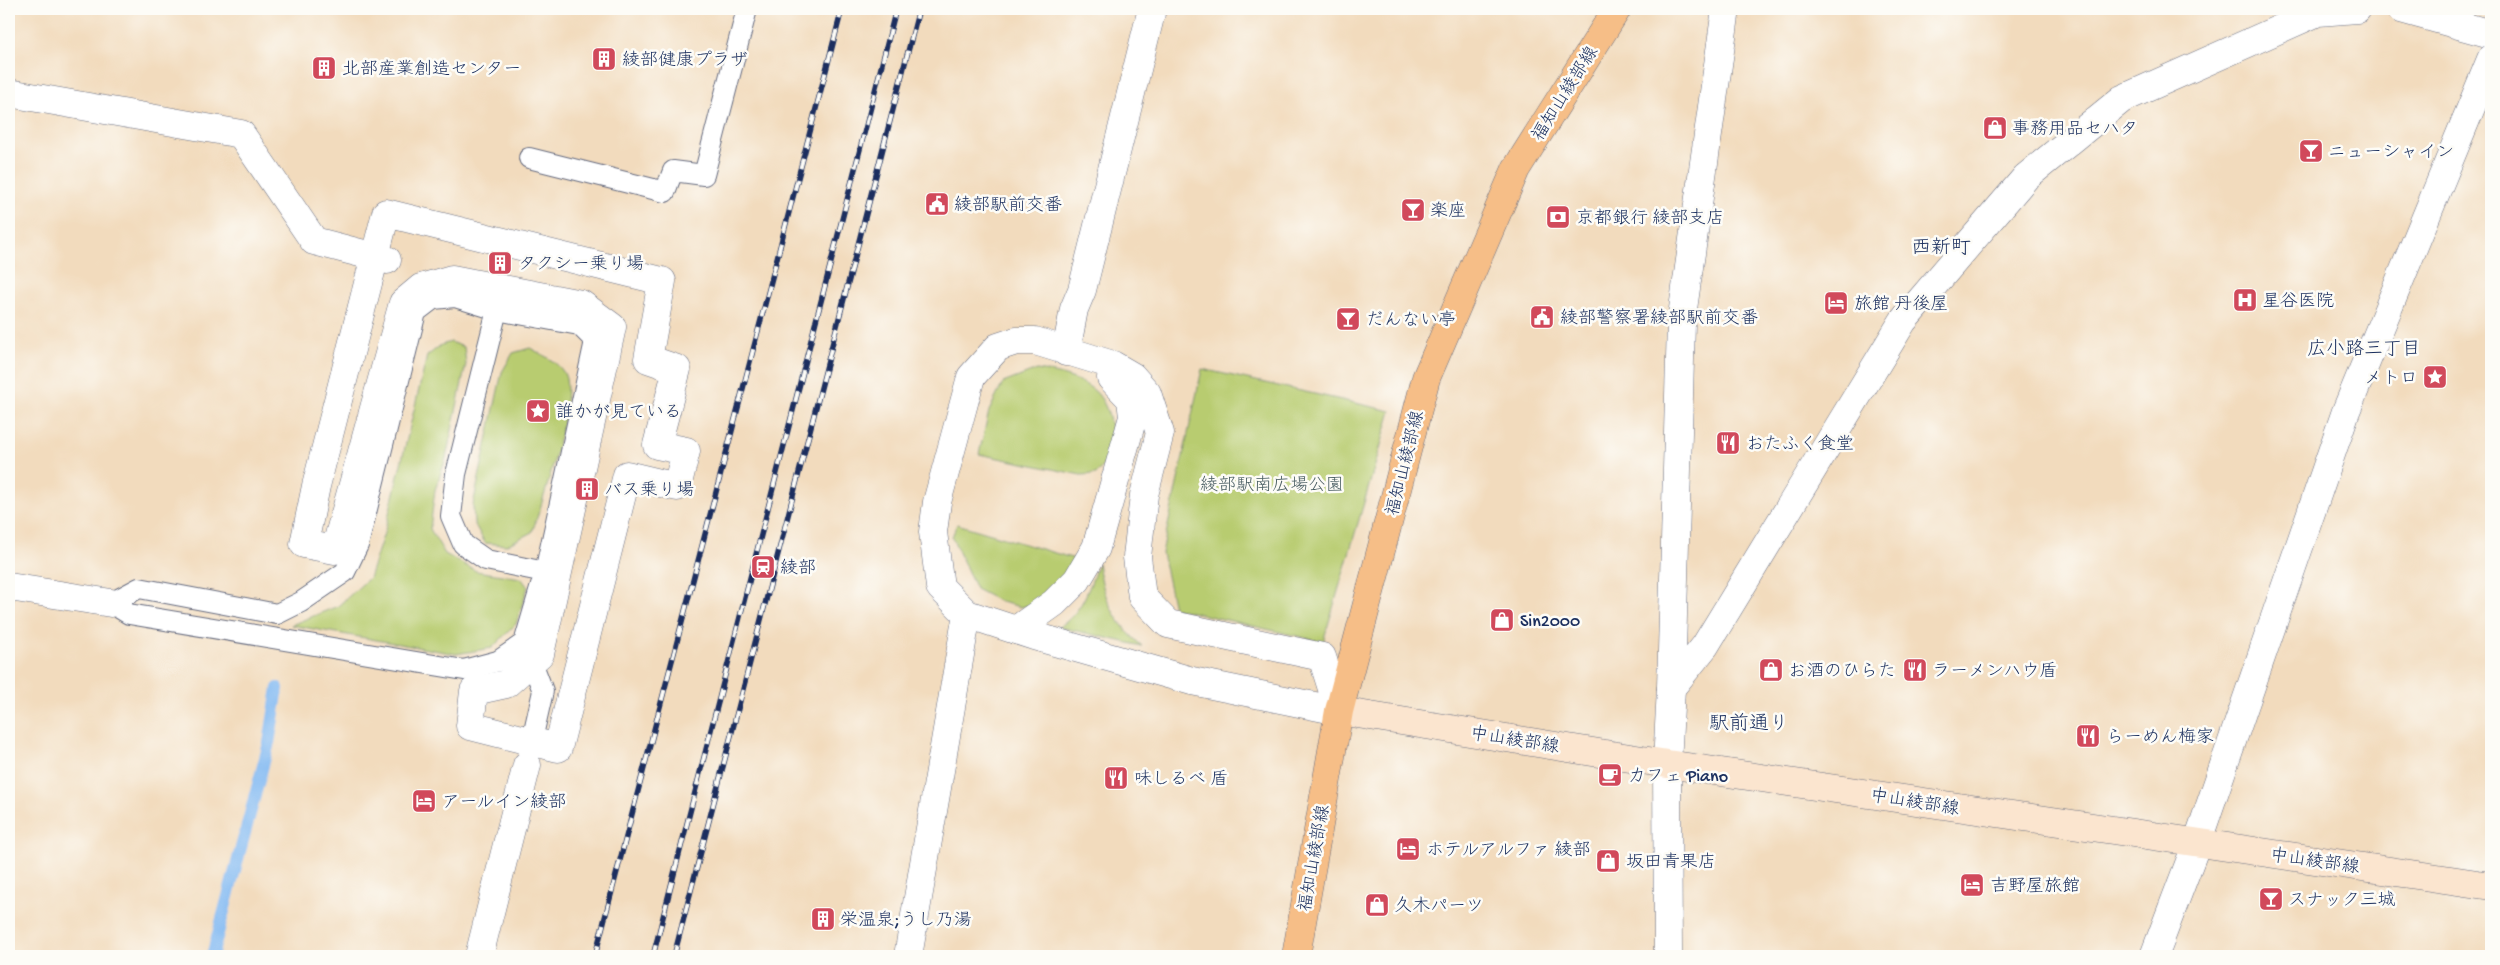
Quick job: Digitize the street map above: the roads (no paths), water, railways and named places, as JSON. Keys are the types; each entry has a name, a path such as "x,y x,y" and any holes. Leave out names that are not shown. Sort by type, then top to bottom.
{"main road":[{"name":"福知山綾部線","path":"1296,956 1339,711 1426,378 1516,169 1617,9"},
{"name":"中山綾部線","path":"1339,711 1666,764 2197,843 2489,880"}],"street":[{"path":"1075,355 1074,309 1082,290 1152,9"},
{"path":"1668,956 1666,764 1671,688 1681,323 1726,9"},
{"path":"1671,688 1705,646 1903,321 2026,177 2122,99 2312,10 2357,9"},
{"path":"2401,9 2491,34"},
{"path":"2154,956 2197,843 2346,411 2491,59"},
{"path":"9,93 241,134 314,241 380,259"},
{"path":"386,213 662,281 648,359 677,369 657,445 686,451 677,487 627,475 558,748 529,753 470,726 474,691 506,684 528,652 540,654 612,327 581,304 452,279 421,288 403,303 335,550 304,544 316,486 380,259 386,213"},
{"path":"1035,340 1075,355 1113,365 1132,376 1148,393 1160,433 1144,495 1137,557 1142,598 1168,624 1322,657 1339,711 1192,681 967,614 940,587 933,532 937,502 949,450 971,378 998,347 1016,341 1035,340"},
{"path":"1016,630 1054,603 1077,580 1096,548 1133,417 1131,399 1111,378 1075,355"},
{"path":"9,587 111,603"},
{"path":"908,956 967,614"},
{"path":"479,956 529,753"}],"lane":[{"path":"529,158 665,192 674,171 704,175 747,9"},
{"path":"111,603 139,588 276,614 301,602 345,572 358,545 416,312 433,300 455,297 497,310 579,325 595,341 528,652 543,691 529,753"},
{"path":"497,310 456,474 451,516 463,544 486,560 545,572"},
{"path":"111,603 129,614 464,670 528,652"}],"waterway":[{"path":"212,956 269,743 278,688"}],"railway":[{"path":"595,956 842,9"},
{"path":"653,956 896,9"},
{"path":"674,956 919,9"}],"place":[{"name":"綾部健康プラザ","path":"604,59"},
{"name":"北部産業創造センター","path":"324,68"},
{"name":"事務用品セハタ","path":"1995,128"},
{"name":"ニューシャイン","path":"2311,151"},
{"name":"綾部駅前交番","path":"937,204"},
{"name":"楽座","path":"1413,210"},
{"name":"京都銀行 綾部支店","path":"1558,217"},
{"name":"タクシー乗り場","path":"500,263"},
{"name":"星谷医院","path":"2245,300"},
{"name":"旅館 丹後屋","path":"1836,303"},
{"name":"綾部警察署綾部駅前交番","path":"1542,317"},
{"name":"だんない亭","path":"1348,319"},
{"name":"メトロ","path":"2435,377"},
{"name":"誰かが見ている","path":"538,411"},
{"name":"おたふく食堂","path":"1728,443"},
{"name":"バス乗り場","path":"587,489"},
{"name":"綾部","path":"763,567"},
{"name":"Sin2000","path":"1502,620"},
{"name":"お酒のひらた","path":"1771,670"},
{"name":"ラーメンハウ盾","path":"1915,670"},
{"name":"らーめん梅家","path":"2088,736"},
{"name":"カフェ Piano","path":"1610,775"},
{"name":"味しるべ 盾","path":"1116,778"},
{"name":"アールイン綾部","path":"424,801"},
{"name":"ホテルアルファ 綾部","path":"1408,849"},
{"name":"坂田青果店","path":"1608,861"},
{"name":"吉野屋旅館","path":"1972,885"},
{"name":"スナック三城","path":"2271,899"},
{"name":"久木パーツ","path":"1377,905"},
{"name":"栄温泉;うし乃湯","path":"823,919"}],"district":[{"name":"西新町","path":"1941,246"},
{"name":"広小路三丁目","path":"2364,347"},
{"name":"駅前通り","path":"1749,722"}],"park label":[{"name":"綾部駅南広場公園","path":"1272,484"}]}
